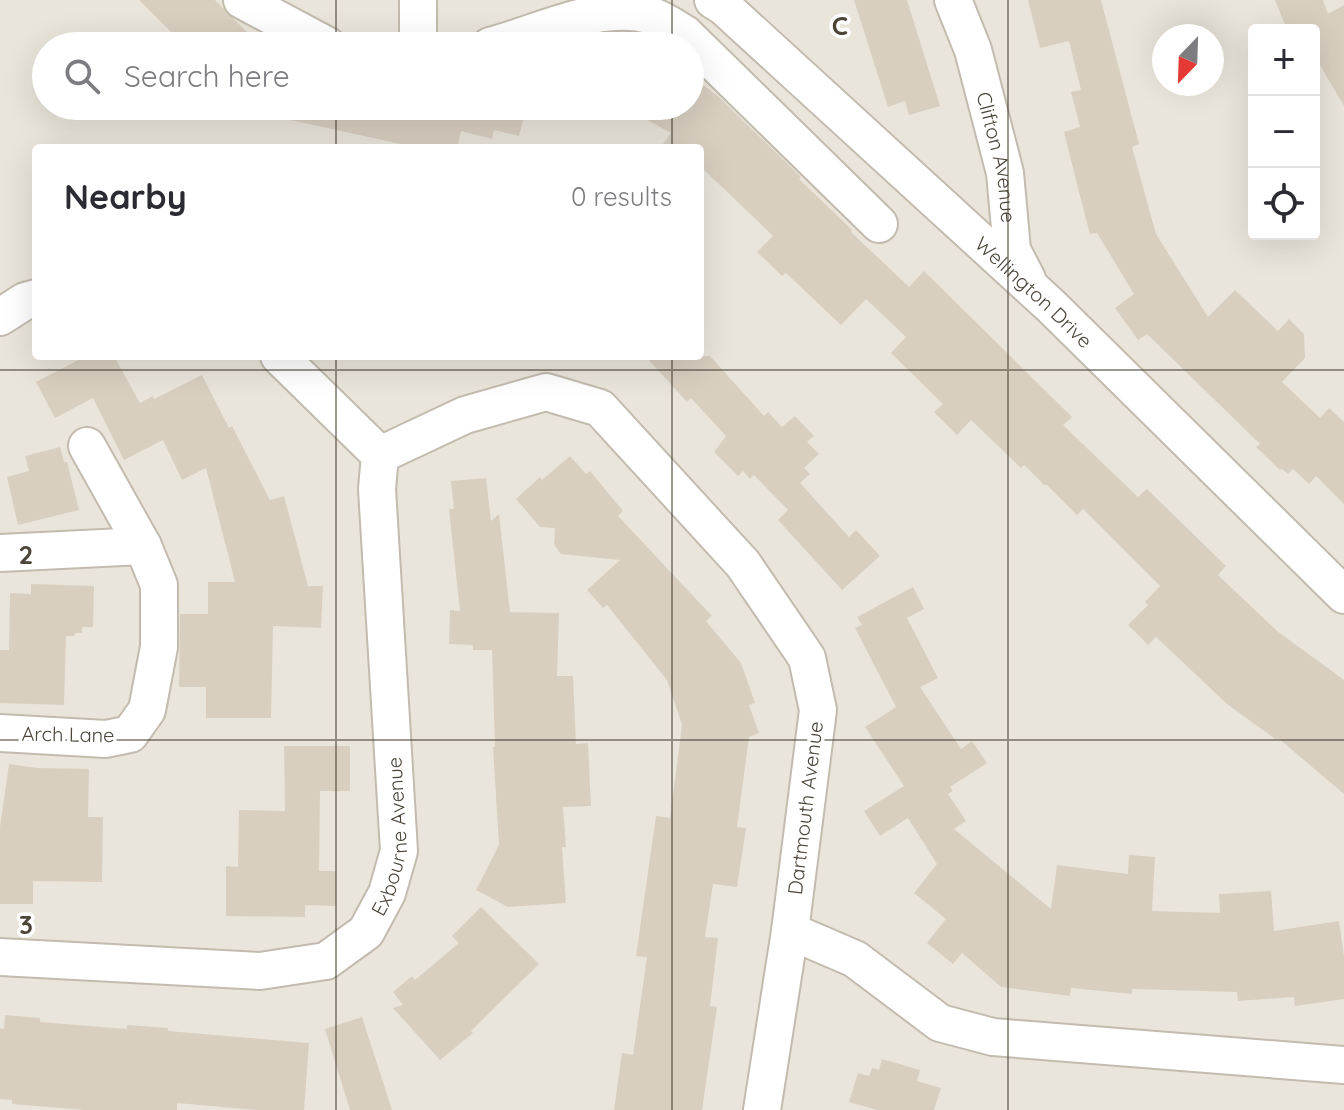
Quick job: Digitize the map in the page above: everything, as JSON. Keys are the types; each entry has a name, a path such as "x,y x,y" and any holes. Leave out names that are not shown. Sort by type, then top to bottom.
{"street":[{"path":"242,0 302,32"},
{"path":"418,0 418,32"},
{"name":"Wellington Drive","path":"713,0 1051,306 1344,595"},
{"name":"Clifton Avenue","path":"953,0 973,50 1005,173 1012,250 1026,278 1051,306"},
{"path":"538,32 596,11 617,9 651,15 681,32"},
{"path":"704,51 879,224"},
{"path":"0,317 32,299"},
{"path":"283,360 380,455"},
{"name":"Dartmouth Avenue","path":"380,455 465,415 546,392 600,408 743,564 807,658 818,710 790,931 762,1110"},
{"name":"Arch Lane","path":"0,733 106,739 130,734 147,710 159,647 159,585 143,546 87,446"},
{"name":"Exbourne Avenue","path":"0,957 260,971 326,961 366,932 387,893 399,851 377,489 380,455"},
{"path":"0,553 143,546"},
{"path":"790,931 855,959 940,1023 993,1037 1344,1065"}],"shaded area":[{"path":"0,0 1344,0 1344,1110 0,1110"}],"building":[{"path":"139,0 215,0 247,32 171,32"},
{"path":"854,0 907,0 940,106 909,115 905,101 888,107"},
{"path":"1028,0 1101,0 1139,144 1132,147 1156,234 1208,317 1235,290 1278,331 1289,319 1304,334 1305,358 1282,382 1320,418 1329,408 1344,422 1344,504 1316,476 1309,484 1293,469 1288,474 1280,470 1256,447 1260,444 1147,334 1138,340 1115,308 1134,294 1097,233 1090,234 1080,196 1064,132 1080,127 1071,92 1081,90 1069,41 1040,48"},
{"path":"1275,0 1323,0 1328,14 1344,5 1344,106 1320,65 1320,24 1285,24"},
{"path":"704,86 719,97 909,287 924,271 1072,417 1063,425 1138,497 1147,489 1226,566 1218,575 1277,631 1344,680 1344,794 1278,738 1227,704 1156,637 1148,645 1128,625 1148,605 1145,602 1160,586 1083,509 1077,515 971,420 957,435 934,412 943,404 891,353 906,337 866,299 841,325 786,273 782,276 757,252 773,236 704,170 704,144 663,144 671,133 647,120 704,120"},
{"path":"291,120 523,120 519,136 494,130 492,139 461,131 458,144 401,144"},
{"path":"704,356 710,356 764,416 768,412 782,427 795,416 814,436 807,442 819,454 804,468 810,474 800,483 849,537 856,530 880,556 842,590 778,520 788,510 754,475 750,479 743,471 738,476 714,452 726,436 691,398 687,402 649,360 704,360"},
{"path":"78,360 116,360 140,403 202,375 270,500 284,496 308,586 323,586 321,628 273,626 271,718 206,718 206,687 179,687 180,614 208,614 208,582 235,582 206,468 182,480 163,440 124,460 93,398 55,418 36,382"},
{"path":"60,447 79,510 18,525 7,477 29,471 25,456"},
{"path":"570,456 586,474 590,471 623,511 618,516 712,616 706,621 741,663 755,703 749,705 759,733 749,737 737,827 746,828 737,887 713,884 705,937 718,938 710,1006 717,1007 702,1110 614,1110 622,1053 633,1055 647,957 636,956 656,816 670,818 682,725 667,680 607,605 603,608 587,590 620,560 561,554 554,545 555,528 540,527 516,499"},
{"path":"486,478 491,521 499,514 510,612 559,613 557,676 573,676 576,744 588,743 591,806 563,807 566,903 508,907 476,890 499,845 493,747 492,650 473,650 473,645 449,644 450,610 460,611 449,509 454,509 451,481"},
{"path":"31,584 94,586 93,627 82,627 82,633 66,636 64,705 0,703 0,650 9,650 10,593 31,594"},
{"path":"913,587 924,609 907,618 938,678 920,687 961,749 972,741 987,763 950,787 953,791 948,794 966,821 954,829 1051,909 1057,865 1128,874 1129,855 1155,857 1152,911 1220,913 1219,894 1271,891 1274,931 1339,921 1344,956 1344,999 1295,1006 1294,997 1238,1001 1237,992 1132,989 1132,994 1071,988 1070,996 1001,987 962,953 953,964 927,943 946,919 914,893 937,864 908,818 880,836 864,811 904,786 865,727 896,707 855,628 862,625 857,617"},
{"path":"284,746 350,746 350,791 320,791 319,871 336,871 336,906 305,905 305,917 226,916 226,866 238,867 239,810 285,811"},
{"path":"9,764 89,769 88,817 103,817 102,882 33,881 33,904 0,904 0,827"},
{"path":"481,907 539,964 471,1031 473,1033 440,1060 393,1008 403,1005 393,992 412,976 415,980 459,943 452,936"},
{"path":"5,1015 40,1018 40,1022 127,1029 127,1025 168,1028 168,1031 309,1043 304,1110 257,1110 177,1103 177,1110 85,1110 12,1104 12,1100 0,1099 0,1028 4,1029"},
{"path":"362,1017 392,1110 350,1110 325,1029"},
{"path":"882,1059 920,1070 917,1081 941,1088 934,1110 877,1110 849,1102 858,1073 869,1076 872,1068 879,1070"}]}
